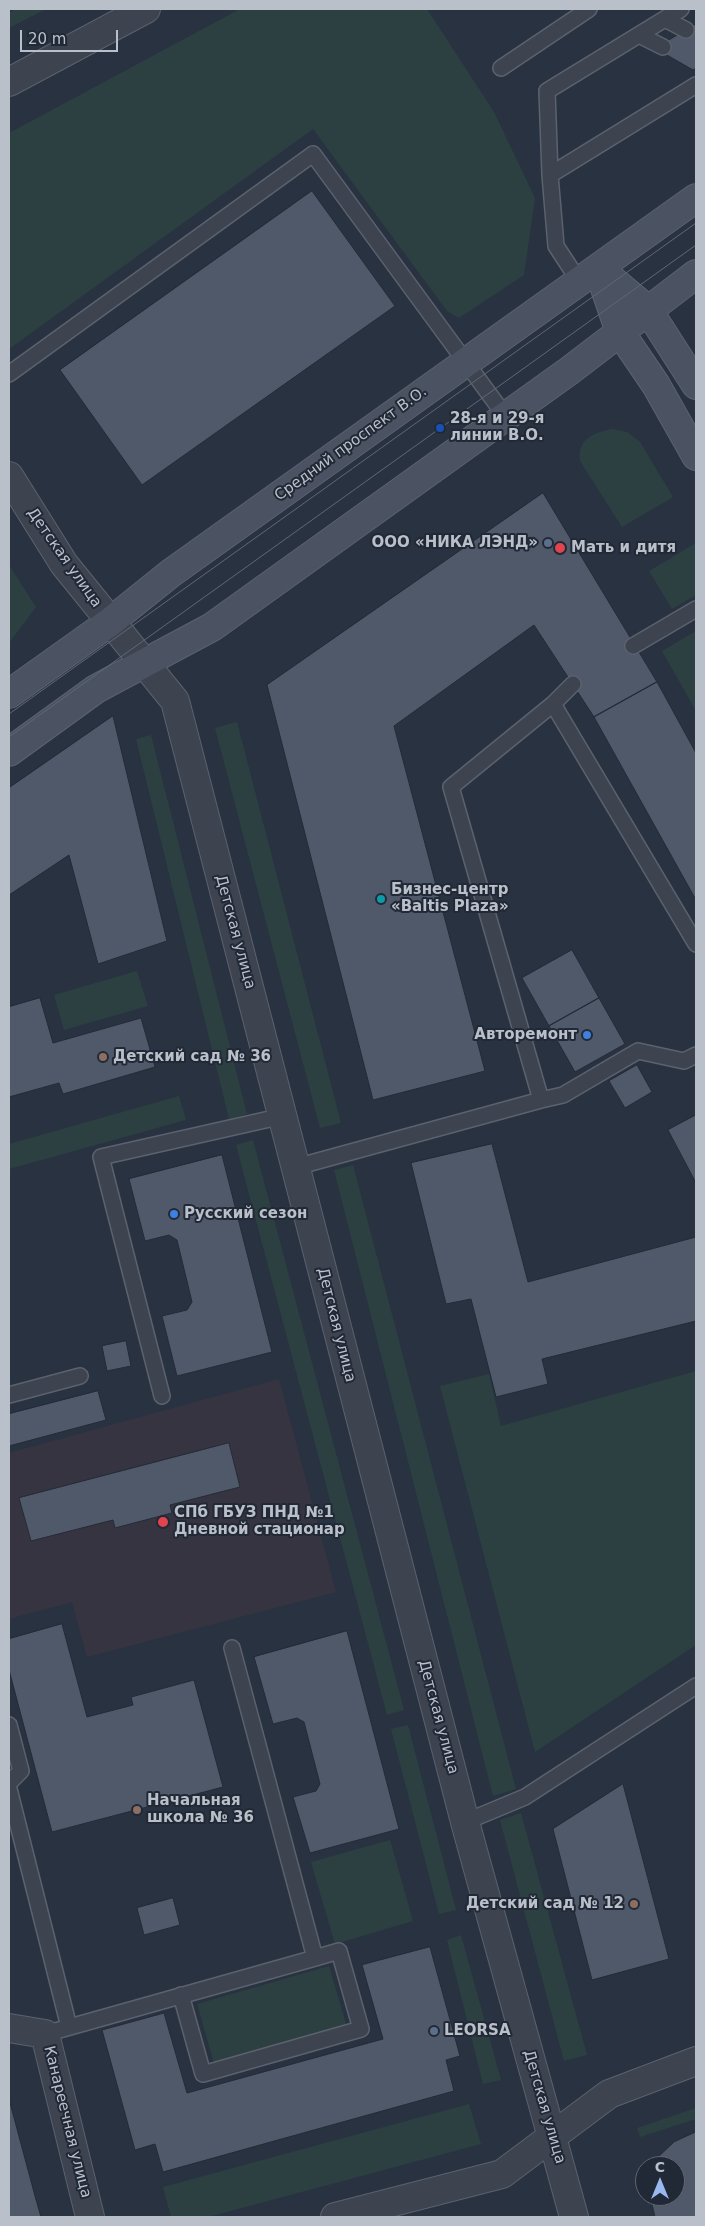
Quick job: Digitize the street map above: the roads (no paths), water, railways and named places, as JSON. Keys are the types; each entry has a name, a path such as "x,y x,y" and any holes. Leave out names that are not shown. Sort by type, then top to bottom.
{"main road":[{"name":"Средний проспект В.О.","path":"9,694 110,622 171,573 696,198"},
{"path":"589,274 648,310 696,385"},
{"path":"589,274 620,332 656,385 696,456"},
{"path":"9,752 96,689 212,627 506,417 696,274"}],"street":[{"path":"9,82 142,10"},
{"name":"Детская улица","path":"9,476 64,564 175,701 465,1822 574,2217"},
{"name":"Канареечная улица","path":"9,2028 57,2030 90,2217"},
{"path":"336,2217 502,2174 609,2094 696,2061"}],"lane":[{"path":"501,68 589,9"},
{"path":"589,274 556,246 550,175 547,91 681,9"},
{"path":"665,19 686,30"},
{"path":"639,34 663,47"},
{"path":"550,175 696,86"},
{"path":"9,374 313,154 506,417"},
{"path":"633,646 696,609"},
{"path":"541,1100 452,786 553,704 573,684"},
{"path":"553,704 696,944"},
{"path":"296,1167 562,1095 638,1050 684,1061 696,1055"},
{"path":"162,1396 101,1158 283,1116"},
{"path":"9,1394 80,1376"},
{"path":"232,1648 315,1958"},
{"path":"465,1822 525,1797 696,1686"},
{"path":"9,1725 21,1771 9,1783"},
{"path":"9,1789 57,2030 181,1995 315,1958 339,1951 361,2029 203,2074 181,1995"}],"tram line":[{"path":"9,714 696,223"},
{"path":"9,737 696,245"}],"place":[{"name":"28-я и 29-я линии В.О.","path":"440,428"},
{"name":"ООО «НИКА ЛЭНД»","path":"548,543"},
{"name":"Мать и дитя","path":"560,548"},
{"name":"Бизнес-центр «Baltis Plaza»","path":"381,899"},
{"name":"Авторемонт","path":"587,1035"},
{"name":"Детский сад № 36","path":"103,1057"},
{"name":"Русский сезон","path":"174,1214"},
{"name":"СПб ГБУЗ ПНД №1 Дневной стационар","path":"163,1522"},
{"name":"Начальная школа № 36","path":"137,1810"},
{"name":"Детский сад № 12","path":"634,1904"},
{"name":"LEORSA","path":"434,2031"}]}
